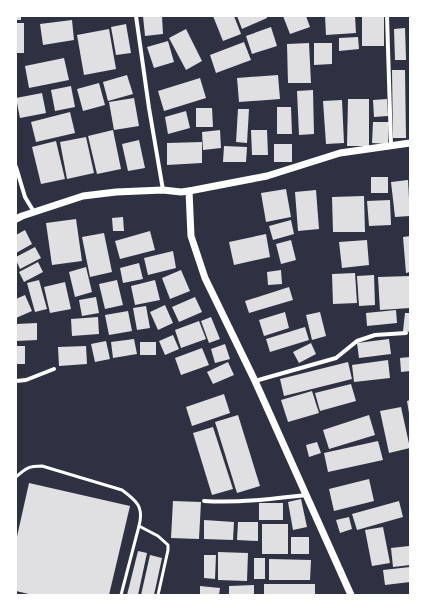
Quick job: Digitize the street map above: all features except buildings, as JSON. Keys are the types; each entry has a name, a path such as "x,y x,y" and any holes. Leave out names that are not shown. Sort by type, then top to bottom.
{"street":[{"path":"136,16 148,108 163,190"},
{"path":"387,16 391,145"},
{"path":"16,219 83,196 116,192 163,190 181,192 189,191 267,176 340,153 410,143"},
{"path":"16,167 25,197 34,212"},
{"path":"189,191 191,236 205,278 256,381 351,595"},
{"path":"256,381 336,358 357,341 375,335 406,333"},
{"path":"16,381 26,380 54,369"},
{"path":"204,501 259,501 306,495"}],"lane":[{"path":"16,477 28,467 42,466 122,490 132,497 138,504 142,515 121,595"},
{"path":"139,526 158,536 168,544 158,595"}]}
